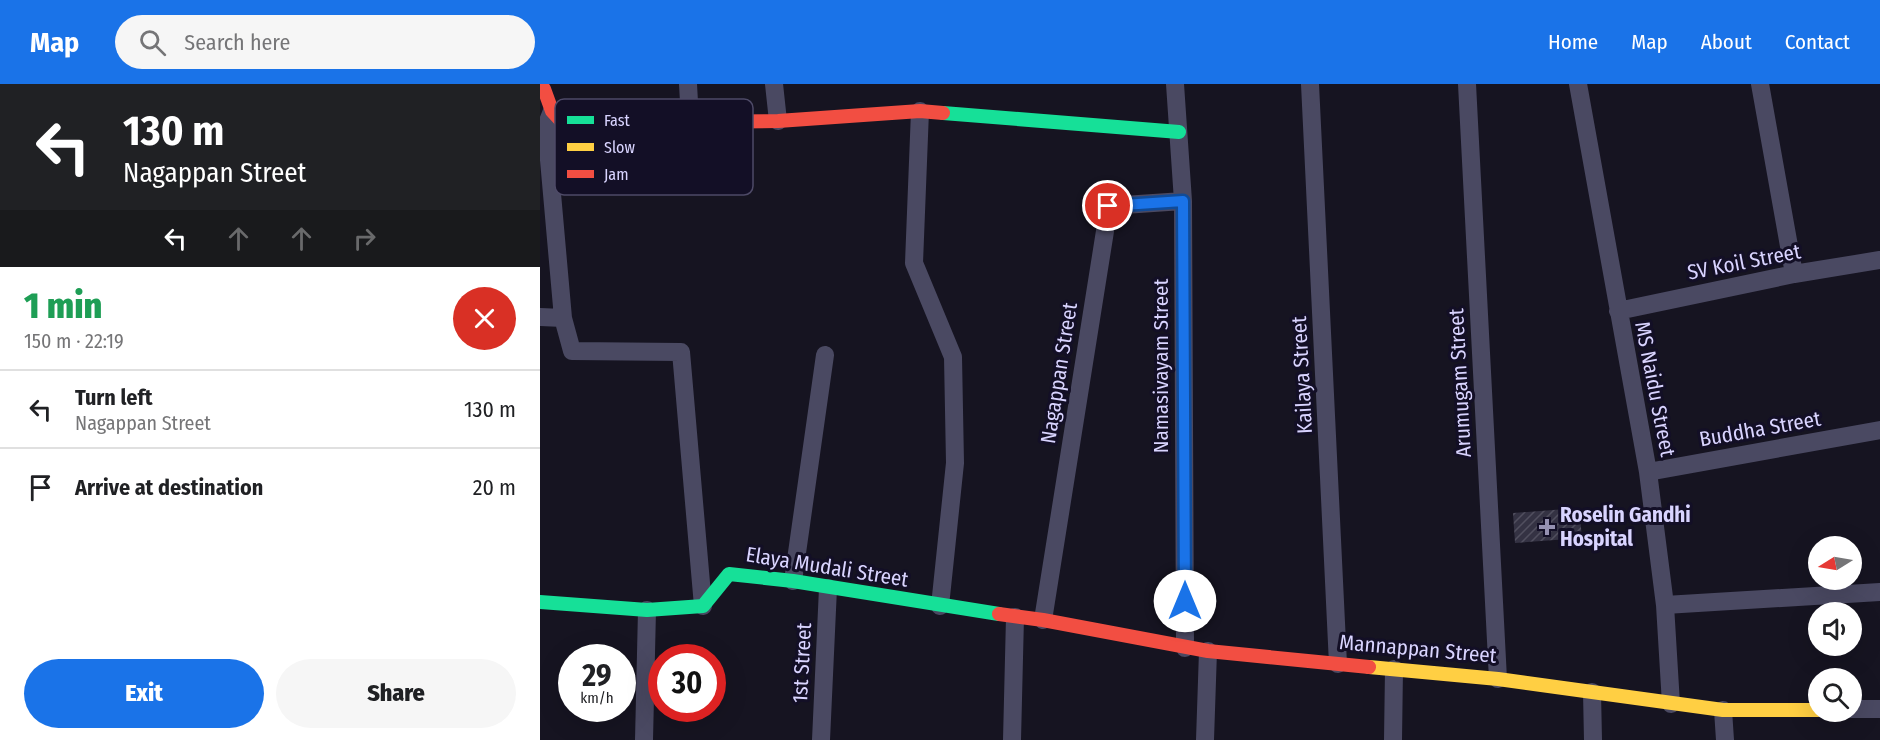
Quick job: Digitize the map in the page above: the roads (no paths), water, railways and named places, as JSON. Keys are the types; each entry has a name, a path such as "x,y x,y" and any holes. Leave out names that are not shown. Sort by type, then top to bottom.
{"street":[{"path":"688,84 689,99"},
{"path":"774,84 778,121"},
{"name":"Namasivayam Street","path":"1175,84 1183,201 1185,648"},
{"name":"Kailaya Street","path":"1310,84 1338,664"},
{"name":"Arumugam Street","path":"1467,84 1498,679"},
{"name":"MS Naidu Street","path":"1578,84 1648,472 1665,605 1671,704"},
{"path":"1760,84 1794,274"},
{"path":"540,89 544,89 555,114"},
{"path":"540,602 647,610 703,606 681,352 572,351 563,318 546,126 552,111"},
{"path":"753,121 920,111 1179,132"},
{"path":"920,111 914,263 953,357 955,463 940,606"},
{"name":"Nagappan Street","path":"1043,620 1108,206 1183,201"},
{"name":"SV Koil Street","path":"1618,311 1794,274 1880,260"},
{"path":"540,317 563,318"},
{"path":"793,581 825,355"},
{"name":"Buddha Street","path":"1648,472 1880,430"},
{"name":"Elaya Mudali Street","path":"703,606 729,574 793,581 940,606 1015,616"},
{"name":"1st Street","path":"821,740 828,588"},
{"path":"1665,605 1880,592"},
{"path":"644,740 647,610"},
{"path":"1012,740 1015,616"},
{"name":"Mannappan Street","path":"1015,616 1208,651 1498,679 1723,710 1808,710"},
{"path":"1205,740 1208,651"},
{"path":"1393,740 1394,669"},
{"path":"1592,692 1593,740"},
{"path":"1862,709 1880,709"},
{"path":"1723,710 1725,740"}],"place":[{"name":"Roselin Gandhi Hospital","path":"1547,527"}]}
